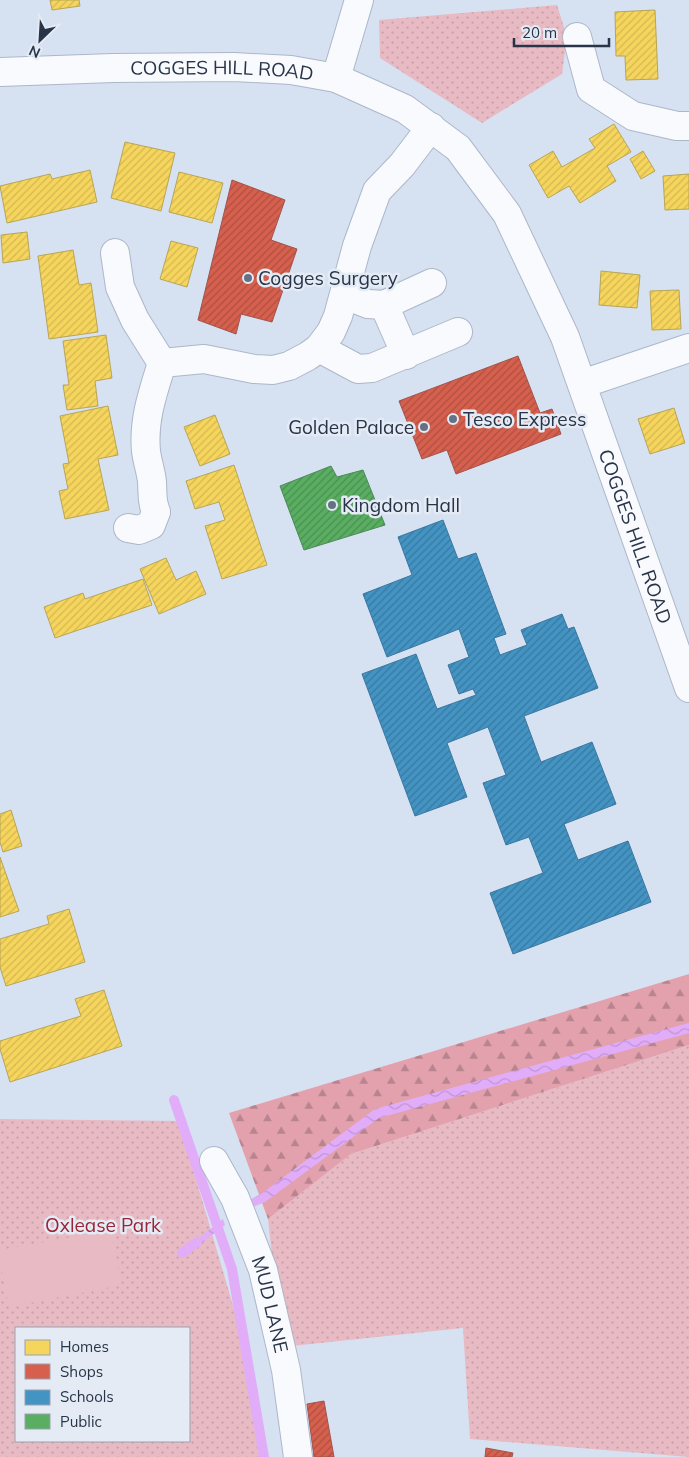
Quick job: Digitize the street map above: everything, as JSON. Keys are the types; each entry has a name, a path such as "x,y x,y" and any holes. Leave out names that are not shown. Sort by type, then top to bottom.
{"street":[{"path":"336,78 359,0"},
{"path":"577,37 591,89 632,116 677,126 689,126"},
{"name":"COGGES HILL ROAD","path":"0,72 113,68 234,67 291,70 336,78 405,109 458,148 507,214 565,337 689,688"},
{"path":"162,363 204,359 254,369 273,370 289,366 319,348 331,332 345,295 357,246 377,192 402,165 431,128"},
{"path":"115,253 120,287 135,320 162,363 149,407 146,427 146,450 152,481 151,501 156,512 151,525 139,530 128,528"},
{"path":"345,295 368,304 384,305 432,283"},
{"path":"384,305 406,355"},
{"path":"319,348 358,369 372,368 458,332"},
{"path":"582,384 689,348"},
{"name":"MUD LANE","path":"214,1161 235,1198 263,1270 286,1370 298,1457"}],"green space":[{"path":"557,5 567,37 562,74 482,123 380,58 379,20"},
{"path":"689,974 689,1045 351,1154 268,1219 229,1113"},
{"path":"689,1045 689,1457 470,1439 463,1328 282,1347 268,1219 351,1154"},
{"name":"Oxlease Park","path":"0,1119 179,1121 258,1391 265,1457 0,1457"},
{"path":"111,1230 122,1285 9,1307 0,1263 0,1250"}],"water":[{"path":"689,1023 689,1033 379,1118 265,1202 248,1209 249,1200 261,1194 375,1109"},
{"path":"223,1219 225,1225 189,1253 186,1248"}],"building: Homes":[{"path":"50,0 79,0 80,6 52,10"},
{"path":"655,10 658,79 626,80 625,56 616,56 615,12"},
{"path":"614,124 631,152 607,166 616,181 580,203 569,186 548,198 529,165 553,151 562,167 595,148 589,139"},
{"path":"125,142 175,153 161,211 111,198"},
{"path":"643,151 655,171 641,179 630,159"},
{"path":"90,170 97,202 7,223 0,186 50,174 52,179"},
{"path":"179,172 223,183 212,223 169,212"},
{"path":"689,174 689,209 665,210 663,176"},
{"path":"27,232 30,259 3,263 1,235"},
{"path":"171,241 198,248 187,287 160,279"},
{"path":"73,250 79,285 91,283 98,332 49,339 38,256"},
{"path":"601,271 640,275 637,308 599,305"},
{"path":"679,290 681,329 652,330 650,291"},
{"path":"106,335 112,378 95,381 98,406 67,410 63,385 69,385 63,341"},
{"path":"108,406 118,455 98,459 109,510 65,519 59,491 68,489 63,464 69,463 60,416"},
{"path":"674,408 685,443 650,454 638,419"},
{"path":"215,415 230,454 200,466 184,427"},
{"path":"234,465 267,565 222,579 205,526 225,520 219,502 195,509 186,481"},
{"path":"166,558 176,580 196,571 206,594 159,614 140,569"},
{"path":"143,579 152,605 55,638 44,607 83,593 85,599"},
{"path":"11,810 22,846 3,852 0,842 0,814"},
{"path":"0,857 19,911 0,917"},
{"path":"69,909 85,962 6,986 0,967 0,939 49,924 47,916"},
{"path":"104,990 122,1046 10,1082 0,1049 0,1041 81,1016 75,999"}],"building: Shops":[{"name":"Cogges Surgery","path":"232,180 285,200 271,240 297,249 272,322 241,314 236,334 198,320"},
{"path":"518,356 540,413 552,409 561,434 456,474 447,450 422,459 399,401"},
{"path":"324,1401 334,1457 314,1457 307,1404"},
{"path":"486,1448 513,1453 512,1457 485,1457"}],"building: Schools":[{"path":"443,520 458,559 476,553 506,634 494,638 500,655 527,645 521,630 562,614 568,629 574,627 598,688 524,716 541,762 592,742 616,804 564,824 578,860 628,841 651,902 513,954 490,893 543,873 529,837 506,845 483,783 506,775 488,727 447,743 467,797 415,816 362,674 416,654 437,709 476,695 473,689 459,694 448,665 469,657 459,629 387,657 363,594 412,575 398,537"}],"building: Public":[{"name":"Kingdom Hall","path":"331,466 337,477 363,470 385,525 304,550 280,486"}],"waterway":[{"path":"174,1100 232,1269 264,1457"},
{"path":"182,1253 197,1242"}],"place":[{"name":"Cogges Surgery","path":"248,278"},
{"name":"Tesco Express","path":"453,419"},
{"name":"Golden Palace","path":"424,427"},
{"name":"Kingdom Hall","path":"332,505"}]}
